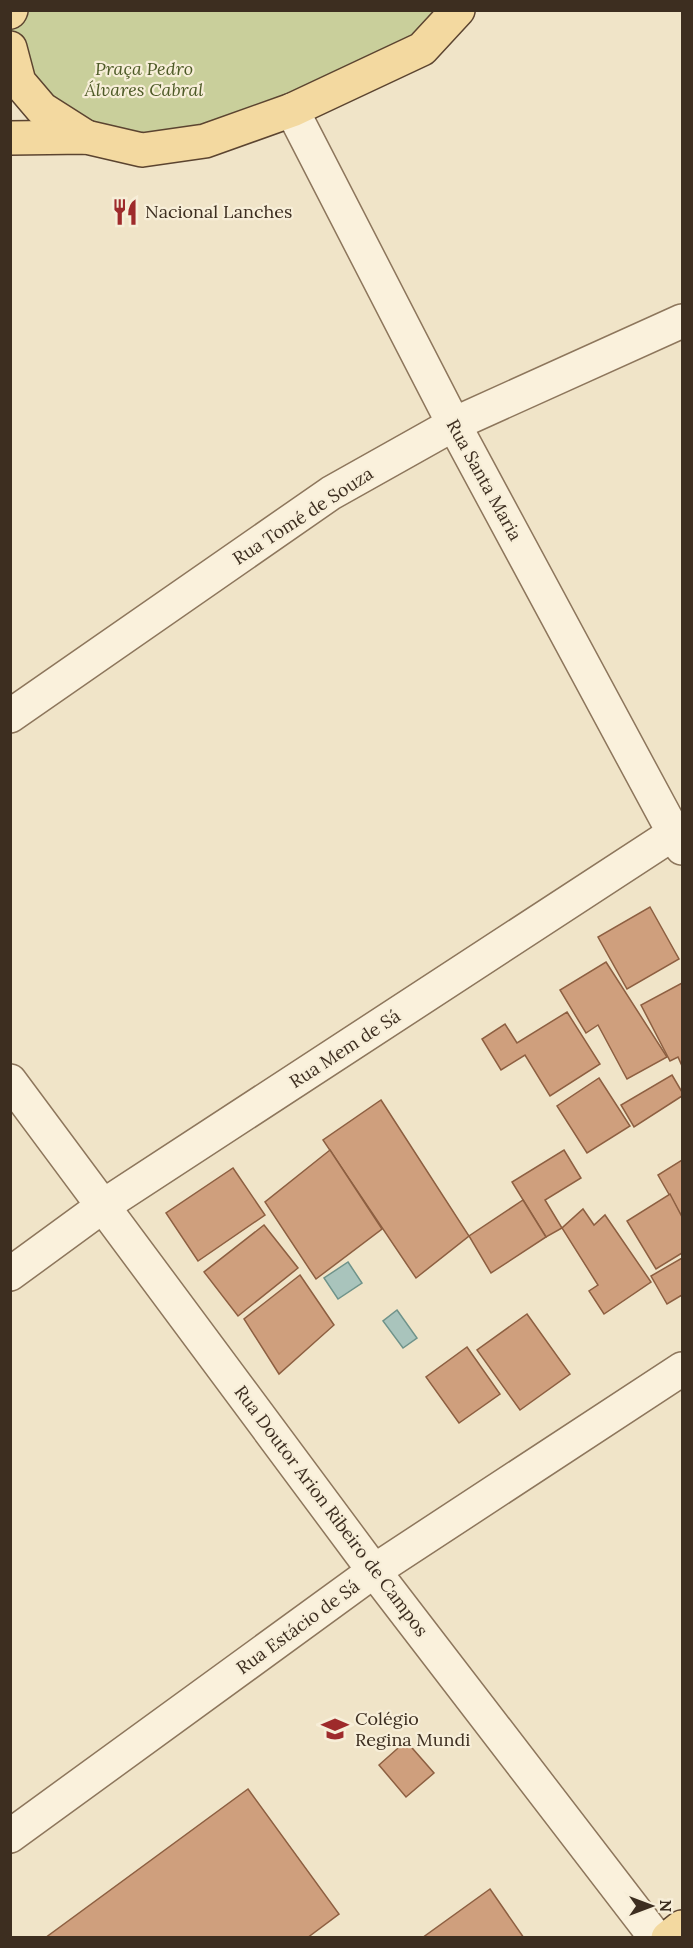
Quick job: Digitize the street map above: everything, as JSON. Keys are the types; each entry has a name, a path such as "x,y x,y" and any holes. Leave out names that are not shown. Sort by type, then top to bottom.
{"main road":[{"path":"10,138 86,137 142,150 205,141 292,110 422,49 456,11"},
{"path":"10,48 20,82 42,109 86,137"},
{"path":"668,1938 682,1927"}],"street":[{"name":"Rua Santa Maria","path":"292,110 454,424 680,836"},
{"name":"Rua Tomé de Souza","path":"10,716 331,493 454,424 682,321"},
{"name":"Rua Mem de Sá","path":"10,1274 103,1206 680,836"},
{"name":"Rua Doutor Arion Ribeiro de Campos","path":"10,1081 374,1571 656,1938"},
{"name":"Rua Estácio de Sá","path":"10,1836 374,1571 682,1369"}],"green space":[{"name":"Praça Pedro Álvares Cabral","path":"11,11 456,11 422,49 205,141 86,137 11,48"}],"water":[{"path":"348,1262 362,1283 338,1299 324,1278"},
{"path":"397,1310 417,1338 403,1348 383,1321"}],"building":[{"path":"650,907 679,959 627,989 598,937"},
{"path":"606,962 667,1057 627,1079 598,1025 586,1033 560,990"},
{"path":"682,983 682,1066 678,1057 670,1061 641,1005"},
{"path":"567,1012 600,1064 550,1096 525,1055 501,1070 482,1039 505,1024 517,1043"},
{"path":"672,1075 682,1096 634,1127 621,1105"},
{"path":"599,1078 630,1126 587,1153 557,1106"},
{"path":"381,1100 469,1236 416,1278 323,1140"},
{"path":"330,1150 382,1229 316,1279 265,1202"},
{"path":"564,1150 581,1178 545,1200 562,1228 546,1237 512,1182"},
{"path":"682,1160 682,1217 658,1175"},
{"path":"233,1168 265,1215 198,1261 166,1213"},
{"path":"670,1194 682,1217 682,1253 656,1269 627,1221"},
{"path":"523,1200 546,1237 491,1273 469,1236"},
{"path":"583,1209 594,1225 605,1215 651,1282 604,1314 589,1291 598,1285 562,1228"},
{"path":"264,1225 298,1268 238,1316 204,1272"},
{"path":"682,1258 682,1295 667,1304 651,1276"},
{"path":"300,1275 334,1325 279,1374 244,1319"},
{"path":"527,1314 570,1374 520,1410 477,1350"},
{"path":"467,1347 500,1394 459,1423 426,1377"},
{"path":"406,1741 434,1773 406,1797 379,1765"},
{"path":"248,1789 339,1914 307,1938 45,1938"},
{"path":"490,1889 524,1938 422,1938"}],"place":[{"name":"Nacional Lanches","path":"125,212"},
{"name":"Colégio Regina Mundi","path":"335,1729"}]}
